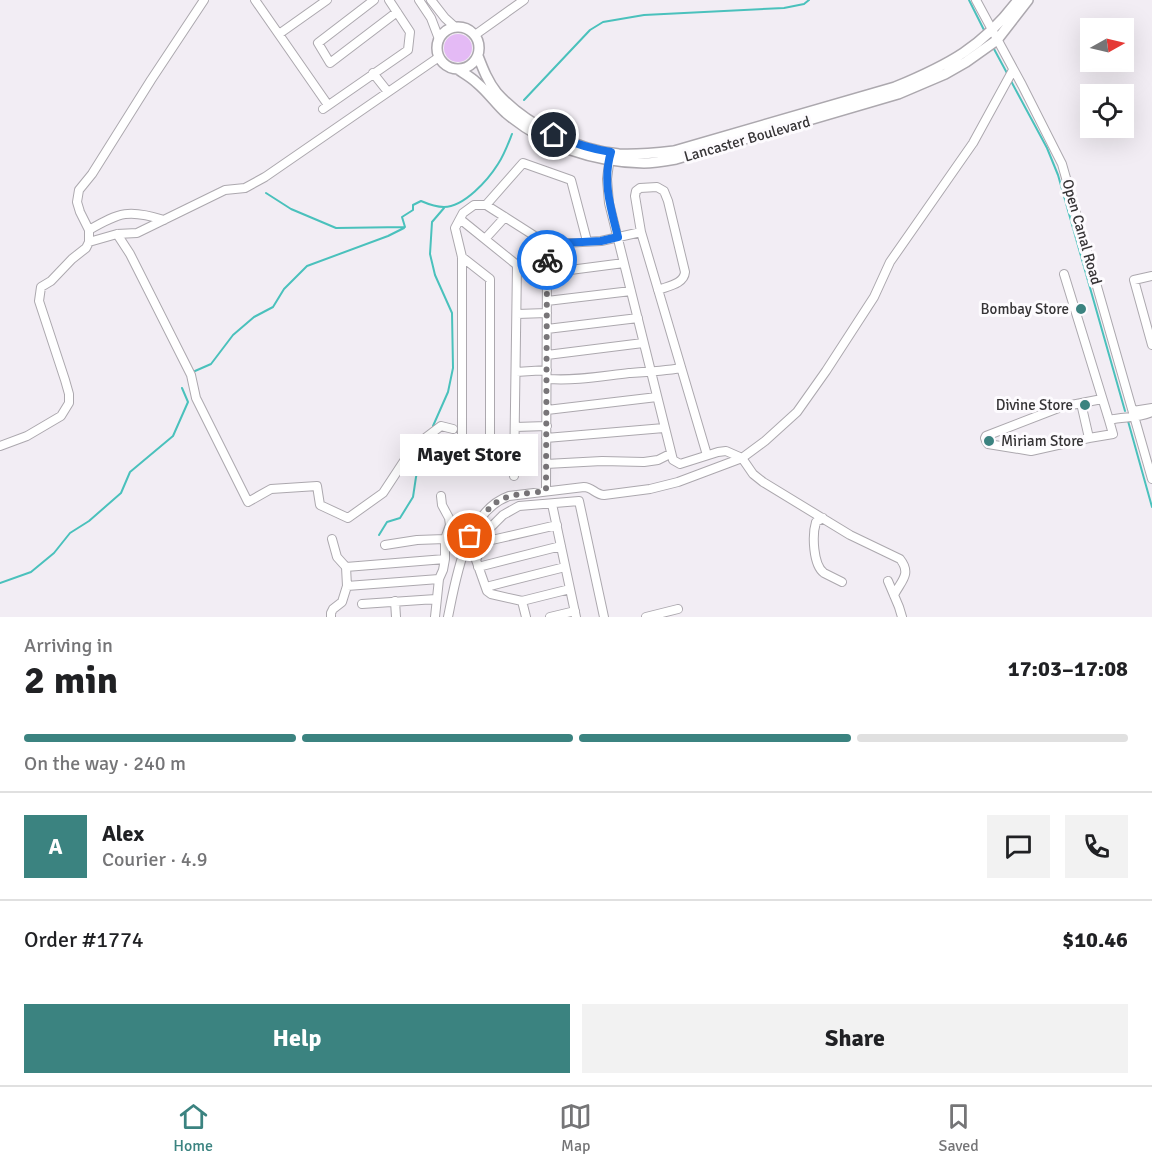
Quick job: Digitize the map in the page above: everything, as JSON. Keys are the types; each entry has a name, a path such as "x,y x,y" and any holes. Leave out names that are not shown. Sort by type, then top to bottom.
{"main road":[{"name":"Lancaster Boulevard","path":"459,70 477,83 507,114 538,136 563,148 589,156 674,151 895,87 962,55 992,31 1018,0"},
{"name":"Lancaster Boulevard","path":"478,56 495,92 512,108 543,129 610,156 646,163 676,159 898,94 945,74 997,40 1028,0"},
{"path":"455,27 467,29 475,35 479,44 478,56 470,66 459,70 447,66 439,57 437,46 439,39 455,27"}],"street":[{"path":"0,446 27,436 62,416 69,403 65,380 39,301 42,286 51,281 86,248 89,242 89,231 77,202 79,190 92,174 204,0"},
{"path":"255,0 325,107 408,50 410,32 389,0"},
{"path":"279,34 327,0"},
{"path":"374,0 318,43 330,63 397,12"},
{"path":"419,0 431,18 439,39"},
{"path":"431,0 455,27"},
{"path":"475,35 524,0"},
{"name":"Open Canal Road","path":"976,0 1062,164 1152,479"},
{"path":"89,242 117,234 137,233 225,190 245,188 265,177 439,57"},
{"path":"448,617 461,562 470,536 484,513 500,499 584,487 601,495 650,489 678,482 742,458 797,412 874,297 890,262 973,143 1013,70"},
{"path":"373,73 388,92"},
{"path":"610,156 607,179 609,203 673,460 680,464 726,451 742,458 753,474 763,482 850,536 900,559 906,574 894,595"},
{"path":"486,205 523,163 571,180 587,241"},
{"path":"658,290 681,282 685,277 685,272 664,191 657,187 640,188 636,191 635,196 641,232 658,290 681,368 708,455"},
{"path":"518,265 514,472 466,443 462,437 462,257 455,228 463,213 474,205 486,205 545,244 548,374 546,491"},
{"path":"89,231 116,215 125,213 148,215 164,220"},
{"path":"485,239 505,217"},
{"path":"460,219 518,265"},
{"path":"518,265 545,244 601,241 641,232"},
{"path":"117,234 130,254 191,375 196,398 248,502 272,489 317,486 320,505 348,518 383,493 406,458 420,442 441,426 453,429"},
{"path":"462,257 490,279 490,457"},
{"path":"547,273 624,263"},
{"path":"1064,274 1113,434 1031,451 988,444 985,438 1061,407 1102,399"},
{"path":"1152,276 1134,280 1152,345"},
{"path":"547,301 631,291"},
{"path":"517,314 547,313"},
{"path":"547,329 638,318"},
{"path":"547,355 644,343"},
{"path":"516,372 548,374 566,380 681,368"},
{"path":"547,410 657,397"},
{"path":"1081,403 1089,438"},
{"path":"1109,420 1152,410"},
{"path":"515,427 547,426"},
{"path":"546,438 664,428"},
{"path":"546,464 602,461 644,462 658,460 670,454"},
{"path":"435,617 439,579 445,559 445,539 450,525 441,496"},
{"path":"570,589 522,601 491,594 487,591 476,560 489,529 503,515 519,506 579,501 604,617"},
{"path":"550,617 575,614 552,504"},
{"path":"823,518 816,522 814,529 817,563 824,573 842,582"},
{"path":"483,542 557,525"},
{"path":"332,539 337,557 346,567 347,585 342,602 331,612 332,617"},
{"path":"385,544 445,539"},
{"path":"478,567 561,546"},
{"path":"346,567 445,559"},
{"path":"486,587 565,567"},
{"path":"347,585 439,579"},
{"path":"888,581 902,617"},
{"path":"362,604 436,599"},
{"path":"522,601 526,617"},
{"path":"395,602 396,617"},
{"path":"646,617 678,609"}],"shaded area":[{"path":"458,34 468,38 472,48 468,58 458,62 448,58 444,48 448,38"}],"waterway":[{"path":"524,100 590,30 603,22 644,15 784,8 804,4 809,0"},
{"path":"969,0 985,32"},
{"path":"994,49 1008,75"},
{"path":"1011,81 1047,148 1058,175 1125,411"},
{"path":"266,193 291,209 336,228 405,227 402,217 413,210 413,205 421,201 444,207 452,206 475,192 498,164 512,134"},
{"path":"433,426 448,392 453,368 452,313 435,275 430,254 432,222 444,208"},
{"path":"195,371 211,364 233,335 254,317 273,307 284,289 307,266 404,228"},
{"path":"0,583 31,572 54,553 70,533 89,521 121,493 130,472 173,436 188,402 182,388"},
{"path":"1128,421 1152,507"},
{"path":"379,535 387,522 400,518 413,497 416,477 427,442"}],"way so far":[{"path":"470,536 484,513 500,499 546,491 547,260"}],"place":[{"name":"Bombay Store","path":"1081,309"},
{"name":"Divine Store","path":"1085,405"},
{"name":"Miriam Store","path":"989,441"},
{"name":"Mayet Store","path":"470,536"}],"route":[{"path":"547,260 545,244 601,241 618,237 609,203 607,179 611,152 591,149 554,135"}]}
